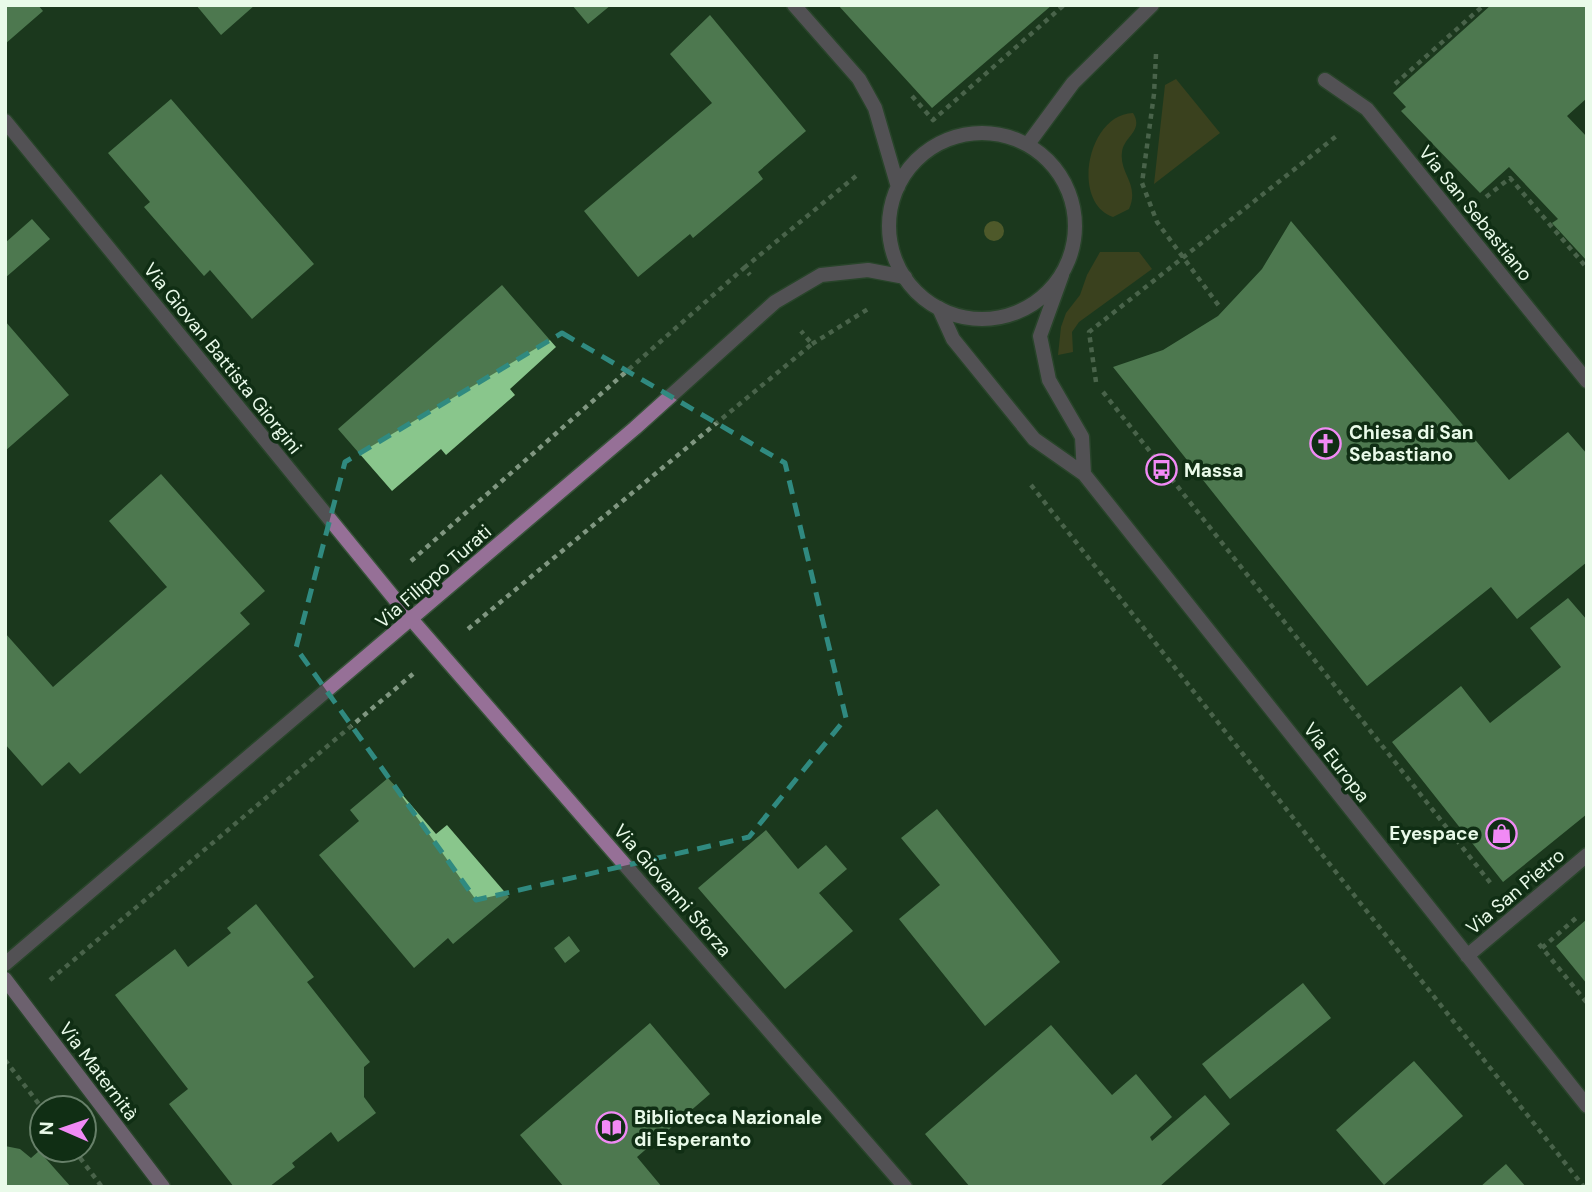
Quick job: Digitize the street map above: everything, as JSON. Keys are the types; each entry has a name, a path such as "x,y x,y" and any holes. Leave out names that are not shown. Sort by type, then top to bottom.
{"main road":[{"name":"Via Maternità","path":"5,979 163,1187"}],"street":[{"path":"794,5 859,79 875,108 898,187"},
{"path":"1028,144 1073,83 1152,5"},
{"name":"Via San Sebastiano","path":"1325,80 1367,109 1587,381"},
{"name":"Via Giovan Battista Giorgini","path":"5,121 412,620"},
{"path":"1062,275 1047,293 1024,309 995,318 966,318 939,308 919,295 894,260 890,234 891,210 898,187 916,162 939,143 968,134 999,134 1028,144 1048,159 1064,180 1074,205 1075,233 1071,253 1040,336 1049,380 1082,437 1084,474"},
{"name":"Via Filippo Turati","path":"5,964 412,620 775,302 821,275 867,270 905,277"},
{"name":"Via Europa","path":"939,308 953,338 1034,439 1084,474 1587,1106"},
{"name":"Via Giovanni Sforza","path":"412,620 905,1187"},
{"name":"Via San Pietro","path":"1467,956 1587,855"}],"path":[{"path":"1484,5 1367,109 1089,332 1096,383 1587,1003"},
{"path":"1136,22 1157,56 1142,183 1157,222 1219,306"},
{"path":"1481,201 1510,178 1587,268"},
{"path":"812,344 875,305"},
{"path":"1034,439 1011,460 1584,1187"},
{"path":"1542,948 1578,916"},
{"path":"5,1060 31,1094"},
{"path":"85,1164 102,1187"}],"highlighted area":[{"path":"562,333 785,463 846,718 749,837 476,900 296,648 345,462"}],"shaded area":[{"path":"1176,79 1220,133 1154,184 1165,85"},
{"path":"1133,113 1136,119 1135,129 1122,152 1132,200 1129,209 1113,217 1100,208 1092,195 1090,160 1096,142 1105,128 1117,117"},
{"path":"1100,252 1139,252 1152,269 1079,322 1072,332 1073,352 1058,355 1061,327 1066,313 1080,295"}],"building":[{"path":"5,5 38,5 43,11 5,44"},
{"path":"196,5 255,5 221,35"},
{"path":"572,5 611,5 588,24"},
{"path":"838,5 1052,5 932,108"},
{"path":"1491,5 1587,5 1587,98 1567,116 1587,137 1587,261 1552,223 1558,219 1509,167 1480,193 1401,111 1406,107 1393,93"},
{"path":"710,15 806,131 758,172 763,179 693,238 690,234 638,277 584,211 712,103 670,54"},
{"path":"171,99 314,264 252,319 210,270 204,276 144,207 150,202 108,153"},
{"path":"32,219 50,239 5,278 5,243"},
{"name":"Chiesa di San Sebastiano","path":"1291,221 1509,480 1568,432 1587,454 1587,562 1517,619 1491,587 1367,686 1113,367 1163,350 1218,316 1262,269"},
{"path":"502,285 556,347 510,389 515,395 446,455 441,449 392,491 338,429"},
{"path":"5,321 69,395 5,451"},
{"path":"161,474 265,591 240,613 250,624 80,774 69,762 42,786 5,744 5,633 53,687 167,587 109,521"},
{"path":"1568,598 1587,620 1587,814 1503,882 1392,742 1461,686 1490,723 1561,667 1530,628"},
{"path":"388,778 436,834 447,825 509,897 453,944 448,938 414,968 319,855 359,821 350,810"},
{"path":"937,809 1060,962 985,1026 899,919 940,885 901,838"},
{"path":"766,830 798,869 826,845 847,869 819,893 853,931 785,989 698,888"},
{"path":"256,904 314,977 307,982 370,1062 364,1067 364,1097 376,1113 338,1142 331,1132 292,1163 295,1167 269,1187 234,1187 169,1104 188,1089 115,995 175,949 188,967 231,933 227,928"},
{"path":"1587,919 1587,984 1556,946"},
{"path":"569,936 580,951 565,963 554,948"},
{"path":"1303,983 1331,1018 1230,1099 1202,1064"},
{"path":"650,1023 710,1094 637,1157 662,1187 564,1187 520,1135"},
{"path":"1051,1025 1112,1095 1136,1074 1172,1117 1150,1137 1152,1141 1205,1095 1230,1124 1159,1187 970,1187 925,1134"},
{"path":"1414,1061 1463,1116 1384,1185 1336,1130"},
{"path":"5,1146 20,1149 28,1156 28,1164 51,1164 71,1187 5,1187"},
{"path":"1506,1164 1526,1187 1480,1187"}],"place":[{"name":"Chiesa di San Sebastiano","path":"1326,443"},
{"name":"Massa","path":"1161,470"},
{"name":"Eyespace","path":"1502,833"},
{"name":"Biblioteca Nazionale di Esperanto","path":"611,1128"}]}
